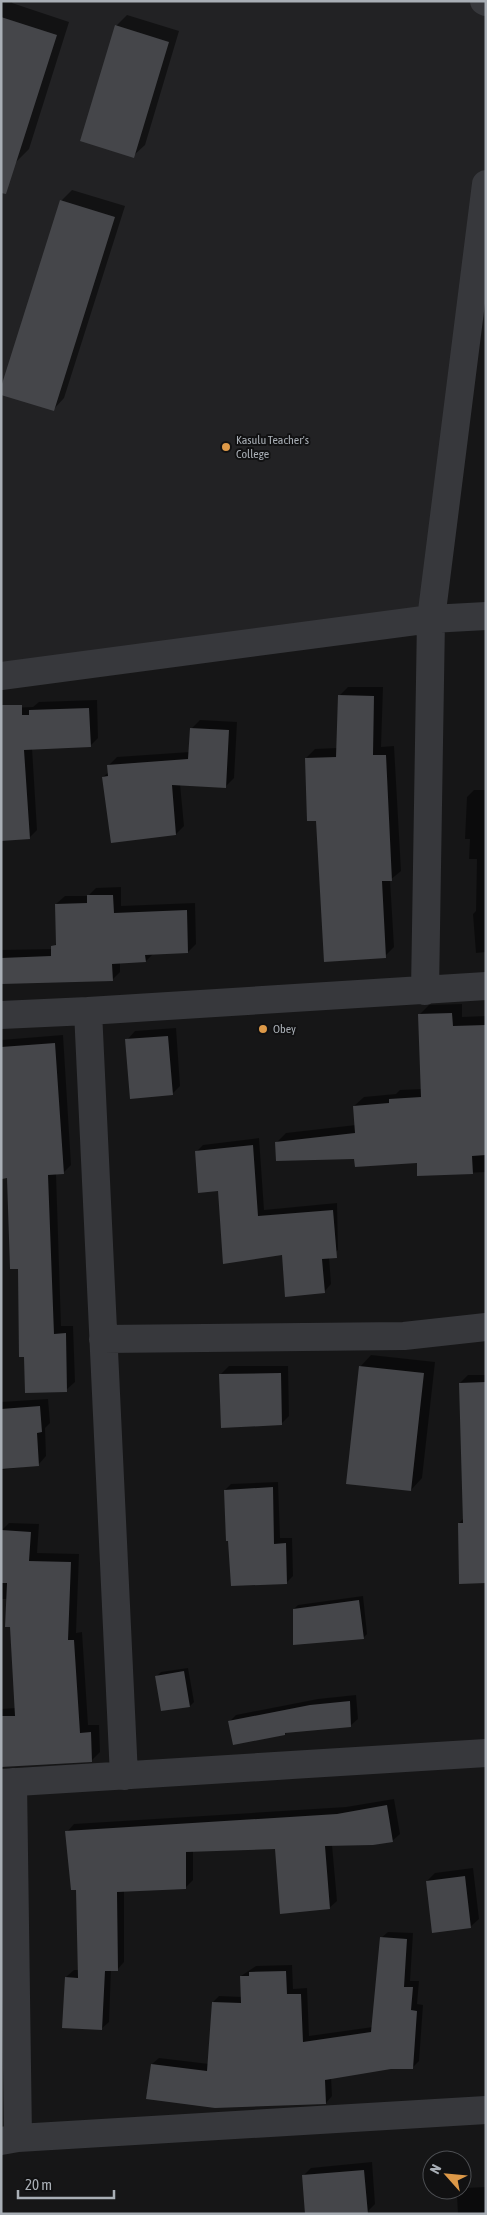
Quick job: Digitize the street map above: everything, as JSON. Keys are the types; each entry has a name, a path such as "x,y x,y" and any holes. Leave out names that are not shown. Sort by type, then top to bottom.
{"street":[{"path":"426,991 431,619 480,270 486,184"},
{"path":"1,676 431,619 486,616"},
{"path":"1,1014 88,1011 486,986"},
{"path":"88,1011 124,1776"},
{"path":"103,1339 404,1336 486,1326"},
{"path":"486,1753 7,1783 9,2139 486,2110"}],"shaded area":[{"name":"Kasulu Teacher's College","path":"1,1 486,1 486,177 429,622 1,679"}],"building":[{"path":"1,17 57,35 6,194 1,193"},
{"path":"115,25 169,42 134,158 80,141"},
{"path":"60,200 115,217 54,411 1,395 1,387"},
{"path":"338,695 374,696 373,755 386,755 392,881 382,881 386,958 324,962 316,821 307,821 305,758 336,757"},
{"path":"1,705 22,705 22,715 29,715 29,710 89,708 91,747 24,750 30,839 1,841"},
{"path":"190,728 229,730 226,788 172,785 176,835 111,843 102,777 108,776 107,765 188,759"},
{"path":"87,895 113,895 114,913 187,910 188,953 145,955 146,962 112,964 113,981 1,984 1,958 51,956 51,946 56,945 55,904 87,903"},
{"path":"452,1013 453,1026 486,1025 486,1155 472,1156 473,1174 417,1176 417,1163 355,1167 354,1159 276,1161 275,1142 355,1133 353,1106 389,1103 389,1099 421,1097 418,1014"},
{"path":"168,1036 173,1095 130,1099 125,1039"},
{"path":"55,1043 64,1174 48,1175 54,1334 66,1333 67,1392 25,1393 24,1357 19,1357 18,1269 10,1269 7,1178 2,1179 1,1165 1,1047"},
{"path":"253,1145 258,1216 333,1210 337,1258 322,1259 325,1293 285,1297 282,1255 223,1264 218,1191 198,1193 195,1151"},
{"path":"359,1366 424,1373 411,1491 346,1484"},
{"path":"281,1373 282,1425 221,1428 219,1374"},
{"path":"486,1382 486,1583 459,1584 458,1523 463,1523 459,1383"},
{"path":"40,1406 42,1432 37,1433 39,1466 1,1469 1,1409"},
{"path":"273,1487 274,1544 286,1543 287,1584 231,1586 228,1541 226,1541 224,1490"},
{"path":"1,1530 31,1532 29,1561 71,1562 68,1640 74,1640 80,1733 91,1732 92,1762 1,1767 1,1716 15,1716 10,1627 5,1627 7,1583 1,1583"},
{"path":"359,1600 364,1639 293,1645 293,1609"},
{"path":"184,1671 190,1707 161,1711 155,1676"},
{"path":"350,1701 351,1727 285,1733 285,1735 233,1745 228,1721 310,1705"},
{"path":"387,1805 393,1842 373,1845 325,1846 330,1909 280,1914 275,1849 186,1852 186,1889 117,1892 118,1971 105,1971 102,2030 62,2028 65,1977 78,1978 76,1890 71,1890 65,1831 337,1814"},
{"path":"465,1876 471,1928 432,1933 426,1881"},
{"path":"380,1937 407,1939 404,1987 413,1987 411,2010 417,2011 413,2069 391,2069 325,2080 326,2104 215,2108 146,2099 151,2064 207,2071 212,2002 241,2003 240,1976 249,1976 249,1972 286,1971 287,1994 301,1994 303,2042 371,2032"},
{"path":"364,2170 368,2214 305,2214 302,2175"}],"place":[{"name":"Kasulu Teacher's College","path":"226,447"},
{"name":"Obey","path":"263,1029"}]}
